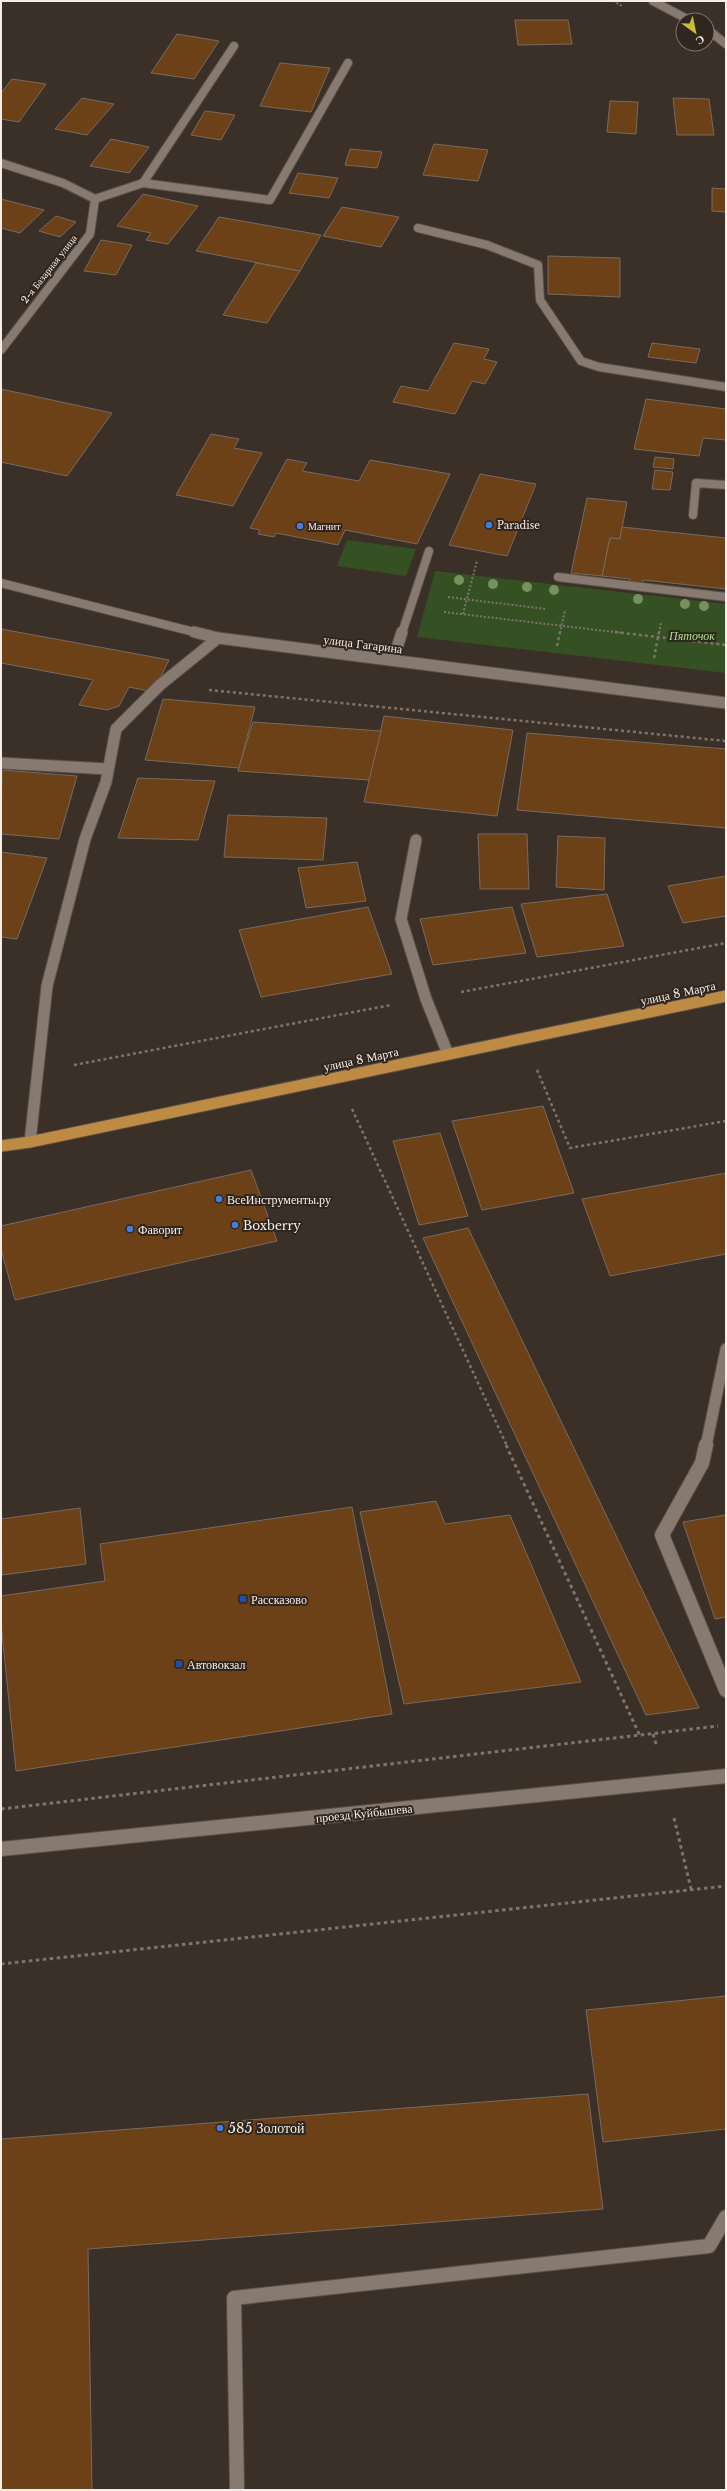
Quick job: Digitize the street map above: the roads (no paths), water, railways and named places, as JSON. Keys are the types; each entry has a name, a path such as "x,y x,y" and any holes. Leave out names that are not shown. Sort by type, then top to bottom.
{"main road":[{"name":"улица 8 Марта","path":"1,1146 30,1142 726,996"}],"street":[{"path":"653,1 675,13"},
{"path":"715,36 726,44"},
{"path":"143,184 234,46"},
{"path":"1,163 63,183 95,199 143,184 270,200 348,63"},
{"name":"2-я Базарная улица","path":"1,350 90,234 95,199"},
{"path":"418,228 487,245 538,265 540,300 581,360 599,367 726,387"},
{"path":"693,515 696,483 726,485"},
{"path":"393,660 429,551"},
{"path":"558,577 726,597"},
{"name":"улица Гагарина","path":"1,583 218,638 726,703"},
{"path":"30,1142 39,1071 47,986 85,838 106,782 116,729 160,685 218,638"},
{"path":"1,764 108,769"},
{"path":"416,840 401,919 426,998 448,1054"},
{"path":"726,1349 702,1463 662,1535 726,1690"},
{"name":"проезд Куйбышева","path":"1,1849 726,1776"},
{"path":"237,2490 234,2298 709,2246 726,2217"}],"place":[{"name":"Paradise","path":"489,525"},
{"name":"Магнит","path":"300,526"},
{"name":"ВсеИнструменты.ру","path":"219,1199"},
{"name":"Boxberry","path":"235,1225"},
{"name":"Фаворит","path":"130,1229"},
{"name":"Рассказово","path":"243,1599"},
{"name":"Автовокзал","path":"179,1664"},
{"name":"585 Золотой","path":"220,2128"}],"park label":[{"name":"Пяточок","path":"692,635"}]}
